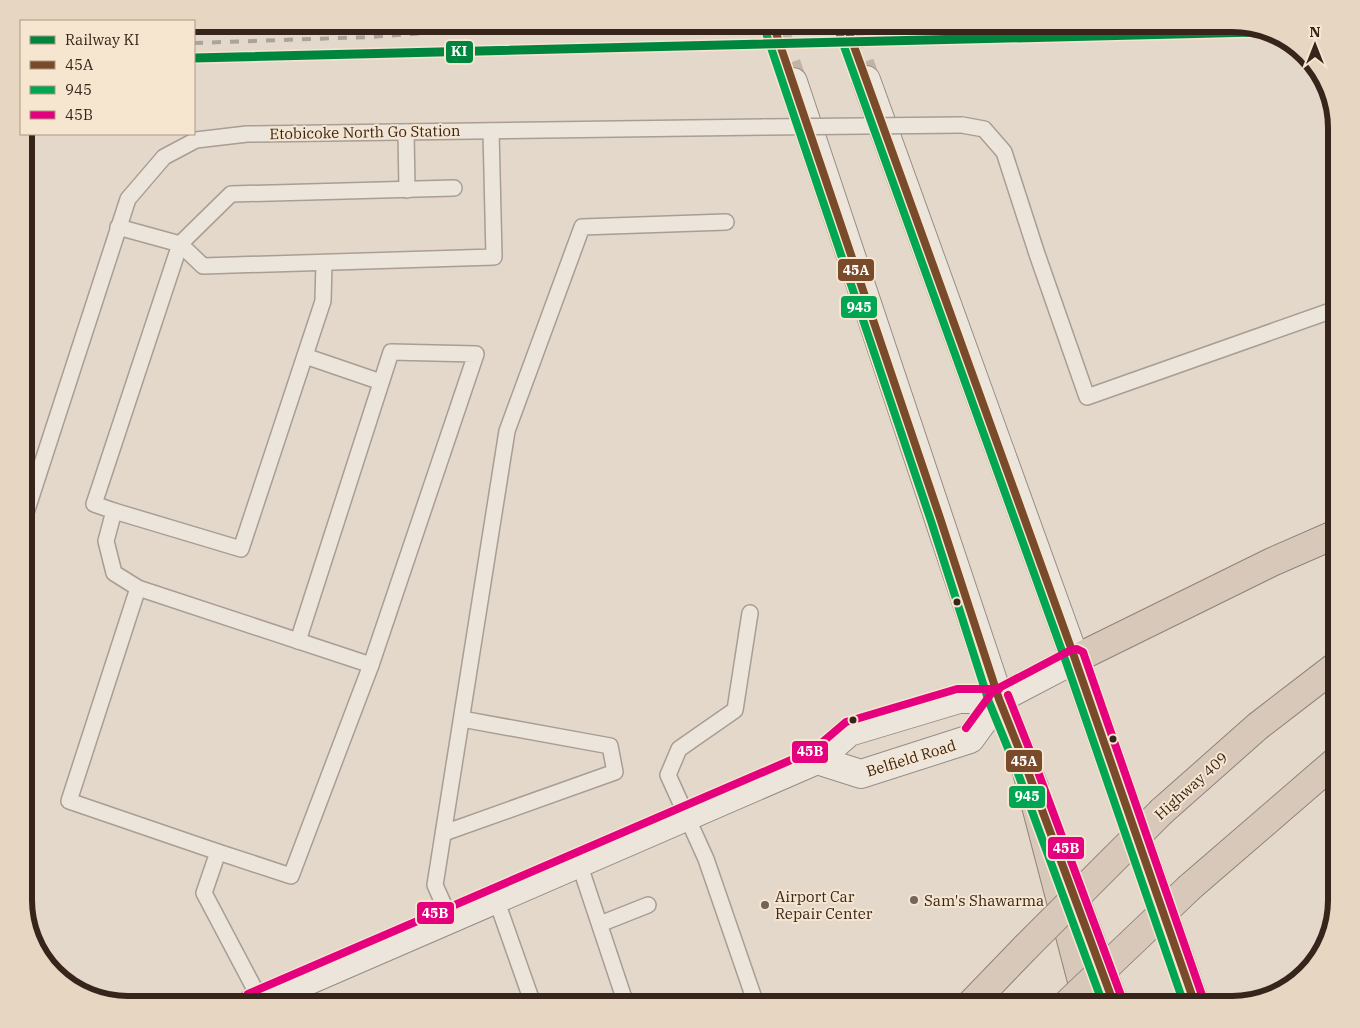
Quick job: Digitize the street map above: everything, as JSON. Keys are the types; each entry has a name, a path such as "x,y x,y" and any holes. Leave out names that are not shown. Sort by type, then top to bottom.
{"highway":[{"path":"1076,659 1272,562 1328,538"},
{"name":"Highway 409","path":"980,996 1162,811 1258,726 1328,672"},
{"path":"1025,764 1086,996"},
{"path":"1076,996 1190,887 1328,768"},
{"path":"1102,996 1190,887"}],"main road":[{"path":"866,80 1076,659 1193,996"},
{"path":"793,82 999,700 1025,764 1111,996"},
{"path":"272,996 817,760 849,732 959,699 999,700 1076,659"},
{"name":"Belfield Road","path":"817,760 861,774 970,739 999,700"}],"lane":[{"name":"Etobicoke North Go Station","path":"33,492 128,199 164,157 196,140 247,134 962,125 984,129 1004,152 1087,397 1328,312"},
{"path":"118,227 180,244 203,266 494,257 491,131"},
{"path":"406,132 407,190"},
{"path":"324,263 323,301 241,549 94,504 180,244 231,194 454,188"},
{"path":"450,919 435,885 507,431 582,227 726,222"},
{"path":"138,588 69,801 291,876 371,665 476,354 391,352 298,641"},
{"path":"304,356 381,382"},
{"path":"114,511 106,541 114,573 138,588 371,665"},
{"path":"750,613 735,710 679,749 668,775 706,859 753,996"},
{"path":"444,833 615,772 610,746 462,719"},
{"path":"218,852 204,893 253,996"},
{"path":"579,864 623,996"},
{"path":"496,900 530,996"},
{"path":"600,924 648,905"}],"tunnel":[{"path":"776,32 793,82"},
{"path":"849,32 866,80"}],"railway":[{"path":"195,43 369,37 436,32"}],"rail line":[{"name":"KI","path":"195,58 1237,32"}],"transit line":[{"name":"945","path":"766,32 931,521 989,702 1016,768 1100,996"},
{"name":"45A","path":"776,32 940,518 999,699 1111,996"},
{"name":"945","path":"839,32 1066,662 1181,996"},
{"name":"45A","path":"849,32 1075,659 1192,996"},
{"name":"45B","path":"966,728 993,691 1071,650 1077,649 1083,652 1202,996"},
{"name":"45B","path":"248,994 812,751 846,722 957,689 999,689"},
{"name":"45B","path":"1008,695 1121,996"}],"place":[{"name":"Sam's Shawarma","path":"914,900"},
{"name":"Airport Car Repair Center","path":"765,905"}]}
